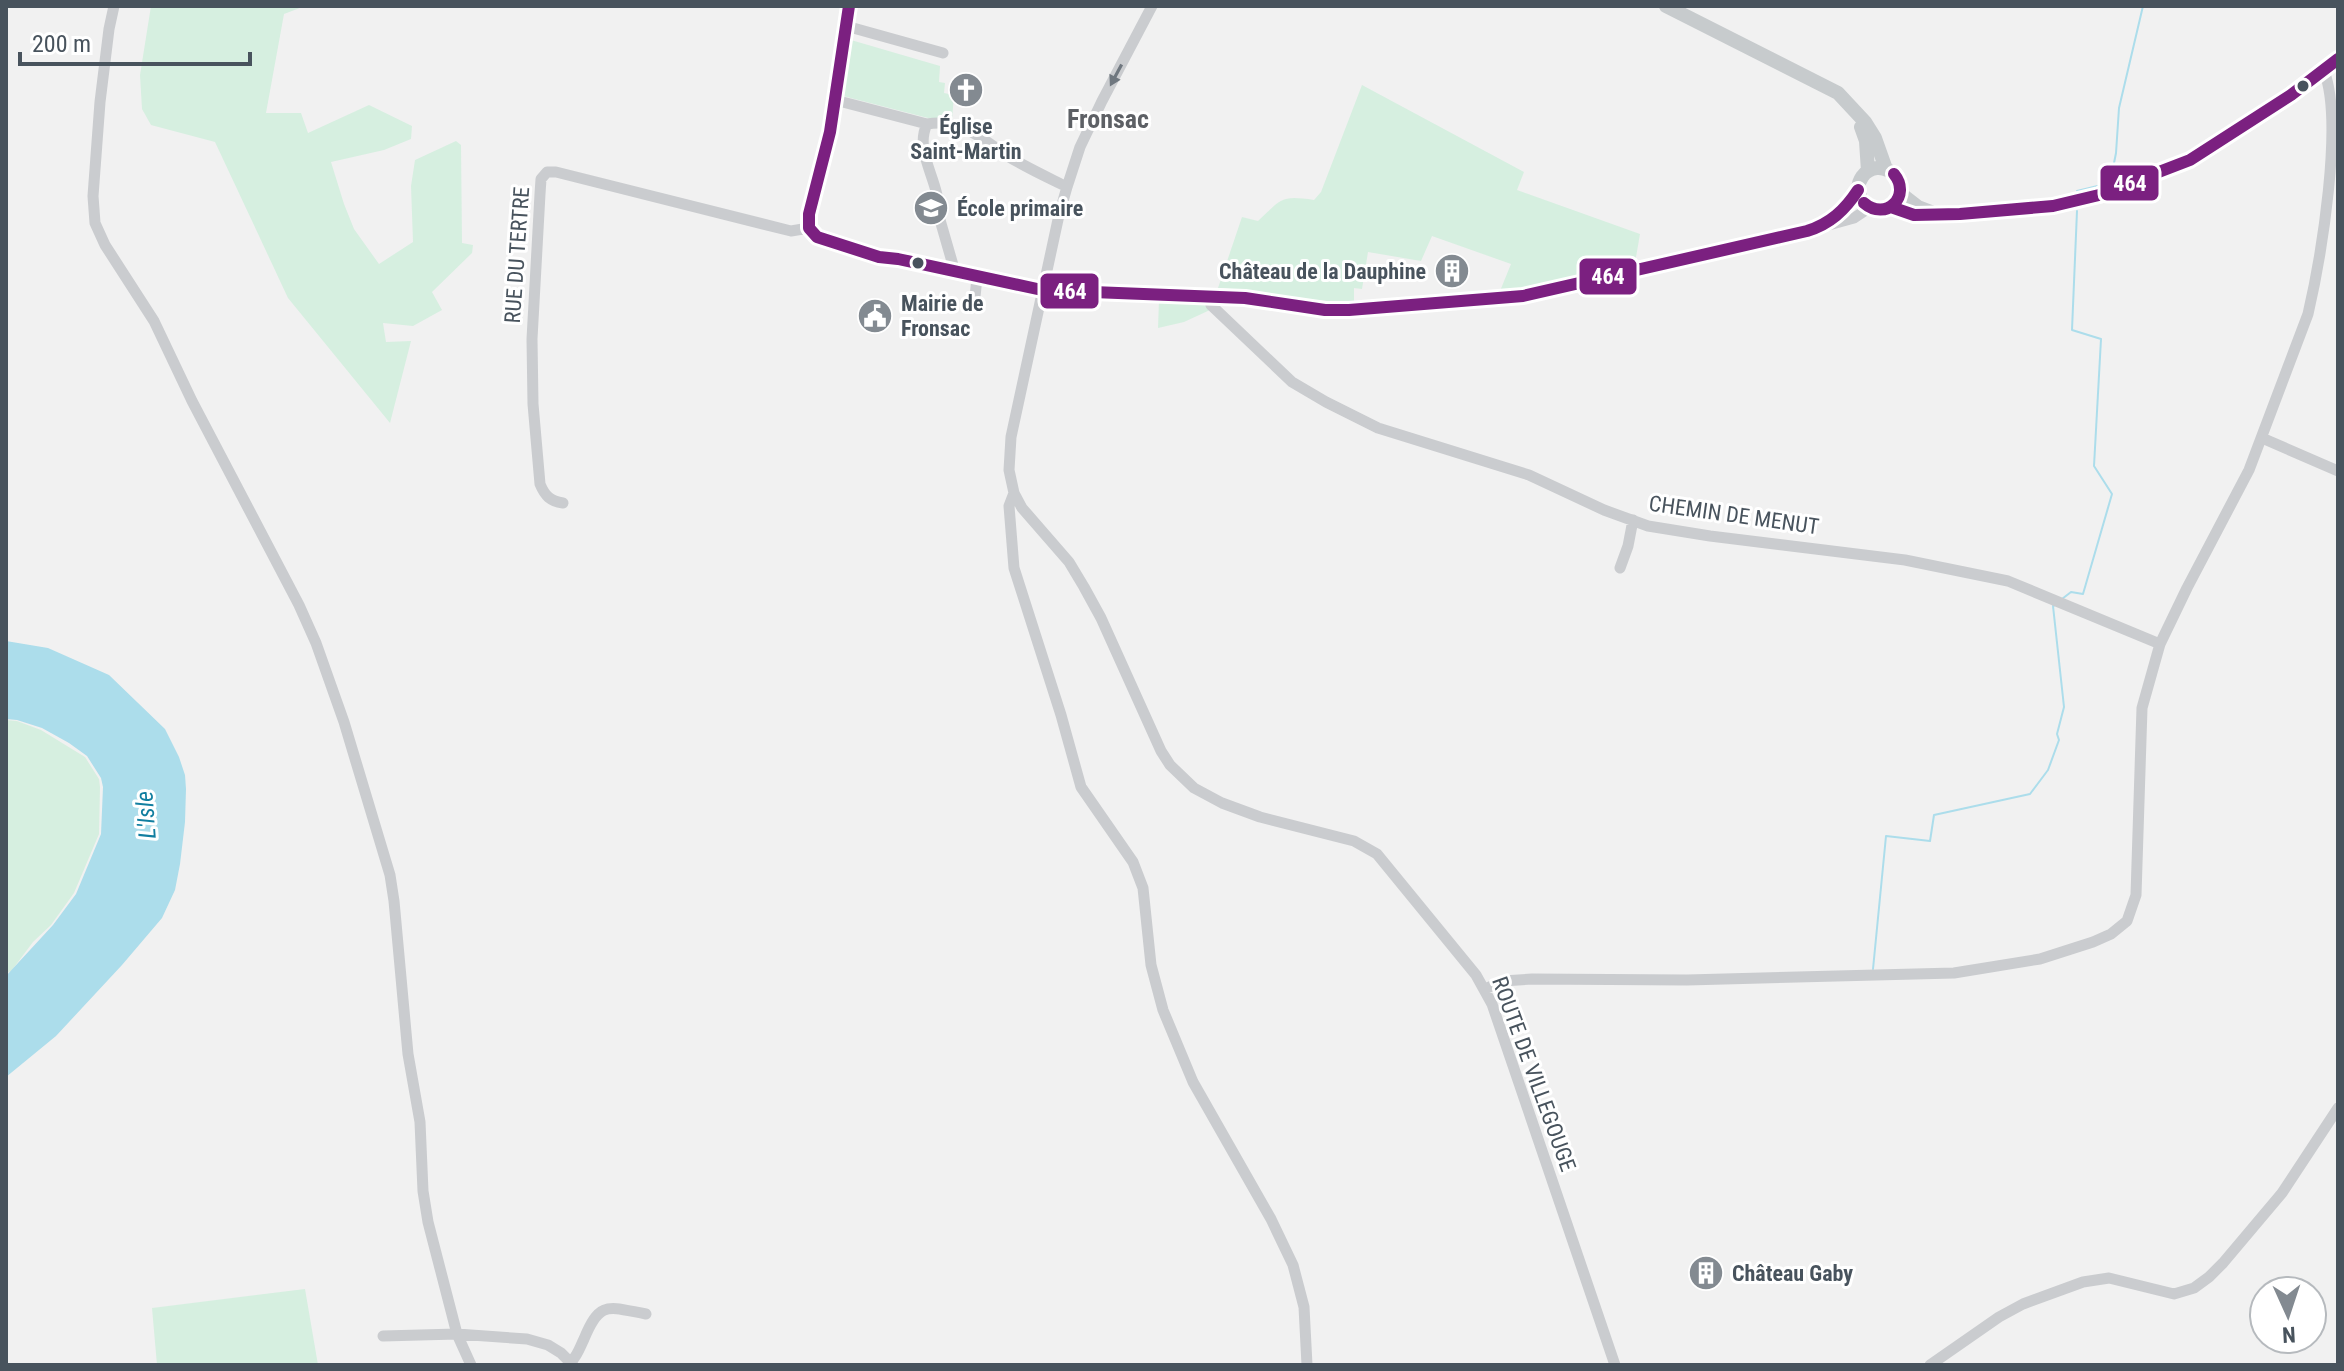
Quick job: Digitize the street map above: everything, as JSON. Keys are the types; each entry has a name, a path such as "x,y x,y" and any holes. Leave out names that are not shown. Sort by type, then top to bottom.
{"main road":[{"path":"1666,6 1838,93 1865,122 1875,138 1886,169"},
{"path":"1939,215 1918,207 1900,193 1897,177 1886,169 1868,171 1860,179 1860,197 1869,208 1880,210 1891,207 1914,215 1939,215 2053,206 2099,195 2190,160 2338,59"},
{"path":"1853,109 1866,141 1868,171"},
{"path":"1891,207 1900,193"}],"street":[{"path":"114,6 100,102 93,196 95,223 105,245 154,321 192,401 299,605 344,722 392,888 408,1054 420,1122 423,1191 428,1222 457,1334 471,1365"},
{"path":"849,6 835,100 809,228 817,237 879,257 1042,290 1245,298 1325,310 1503,298 1543,292 1823,227 1854,218 1869,208"},
{"name":"ROUTE DE VILLEGOUGE","path":"1152,6 1080,147 1067,187 1011,437 1009,470 1014,493 1022,508 1069,562 1084,587 1161,751 1180,776 1194,788 1222,803 1260,817 1366,846 1387,863 1485,989 1615,1365"},
{"path":"846,26 943,53"},
{"path":"1485,989 1503,981 1532,979 1687,980 1954,973 2040,959 2074,949 2111,934 2127,921 2136,895 2142,708 2160,644 2249,470 2308,314 2328,214 2334,154 2335,120 2330,85 2324,71"},
{"path":"835,100 927,124 955,125 975,132 1005,154 1067,187"},
{"path":"927,124 924,143 939,203 938,213 955,272"},
{"name":"RUE DU TERTRE","path":"563,503 545,496 540,484 533,404 532,339 540,194 541,179 547,172 791,231 809,228"},
{"path":"1823,227 1847,208 1858,190"},
{"path":"975,297 977,277"},
{"name":"CHEMIN DE MENUT","path":"1208,296 1211,305 1292,382 1378,428 1529,475 1604,510 1648,526 1905,560 2008,581 2160,644"},
{"path":"2262,438 2338,471"},
{"path":"1014,493 1009,506 1014,568 1081,787 1133,862 1143,888 1151,965 1163,1010 1193,1082 1271,1219 1293,1265 1304,1307 1307,1365"},
{"path":"1620,568 1633,520"},
{"path":"1930,1365 1999,1317 2023,1304 2083,1282 2109,1278 2174,1294 2194,1288 2223,1263 2282,1193 2338,1108"},
{"path":"383,1336 457,1334 527,1339 548,1345 572,1363 593,1317 599,1311 621,1309 646,1314"}],"green space":[{"path":"151,6 305,6 284,14 266,113 301,113 308,133 369,105 412,126 411,139 384,150 331,162 354,229 379,264 413,242 411,186 415,160 456,141 461,145 462,243 473,245 472,253 432,292 442,310 413,326 383,323 386,342 411,341 390,423 288,298 215,142 151,125 142,109 140,75"},
{"path":"851,40 940,66 939,82 945,83 944,93 954,95 952,120 928,118 843,96"},
{"path":"1362,85 1524,172 1517,190 1640,234 1635,263 1535,288 1500,291 1511,264 1432,236 1421,261 1368,252 1362,289 1354,288 1354,301 1320,301 1218,288 1242,217 1258,221 1282,200 1314,200 1321,192"},
{"path":"1159,300 1201,301 1210,310 1184,322 1158,328"},
{"path":"6,720 41,730 85,757 99,779 100,787 99,834 74,893 51,925 6,974"},
{"path":"305,1289 318,1365 157,1365 152,1308"}],"water":[{"name":"L'Isle","path":"6,641 48,648 109,675 165,729 179,757 186,789 180,864 175,890 162,918 56,1036 6,1077 6,976 53,925 76,894 101,834 103,787 87,756 69,743 42,728 6,719"}],"waterway":[{"path":"2077,191 2110,183 2119,108 2143,6"},
{"path":"2062,599 2071,592 2083,594 2112,494 2094,466 2101,339 2072,330 2077,211"},
{"path":"1873,969 1886,836 1930,841 1934,815 2030,794 2048,770 2059,740 2057,734 2064,707 2055,605"}],"transit line":[{"name":"464","path":"809,228 809,214 830,132 849,6"},
{"name":"464","path":"1891,207 1914,215 1960,214 2053,206 2099,195 2190,160 2291,95 2338,59"},
{"name":"464","path":"1864,203 1880,210 1894,204 1900,190 1894,174"},
{"name":"464","path":"809,228 817,237 879,257 1042,290 1245,298 1325,310 1349,310 1523,296 1807,231 1836,215 1858,190"}],"place":[{"name":"Église Saint-Martin","path":"966,90"},
{"name":"École primaire","path":"931,208"},
{"name":"Château de la Dauphine","path":"1452,271"},
{"name":"Mairie de Fronsac","path":"875,316"},
{"name":"Château Gaby","path":"1706,1273"}],"district":[{"name":"Fronsac","path":"1108,119"}]}
